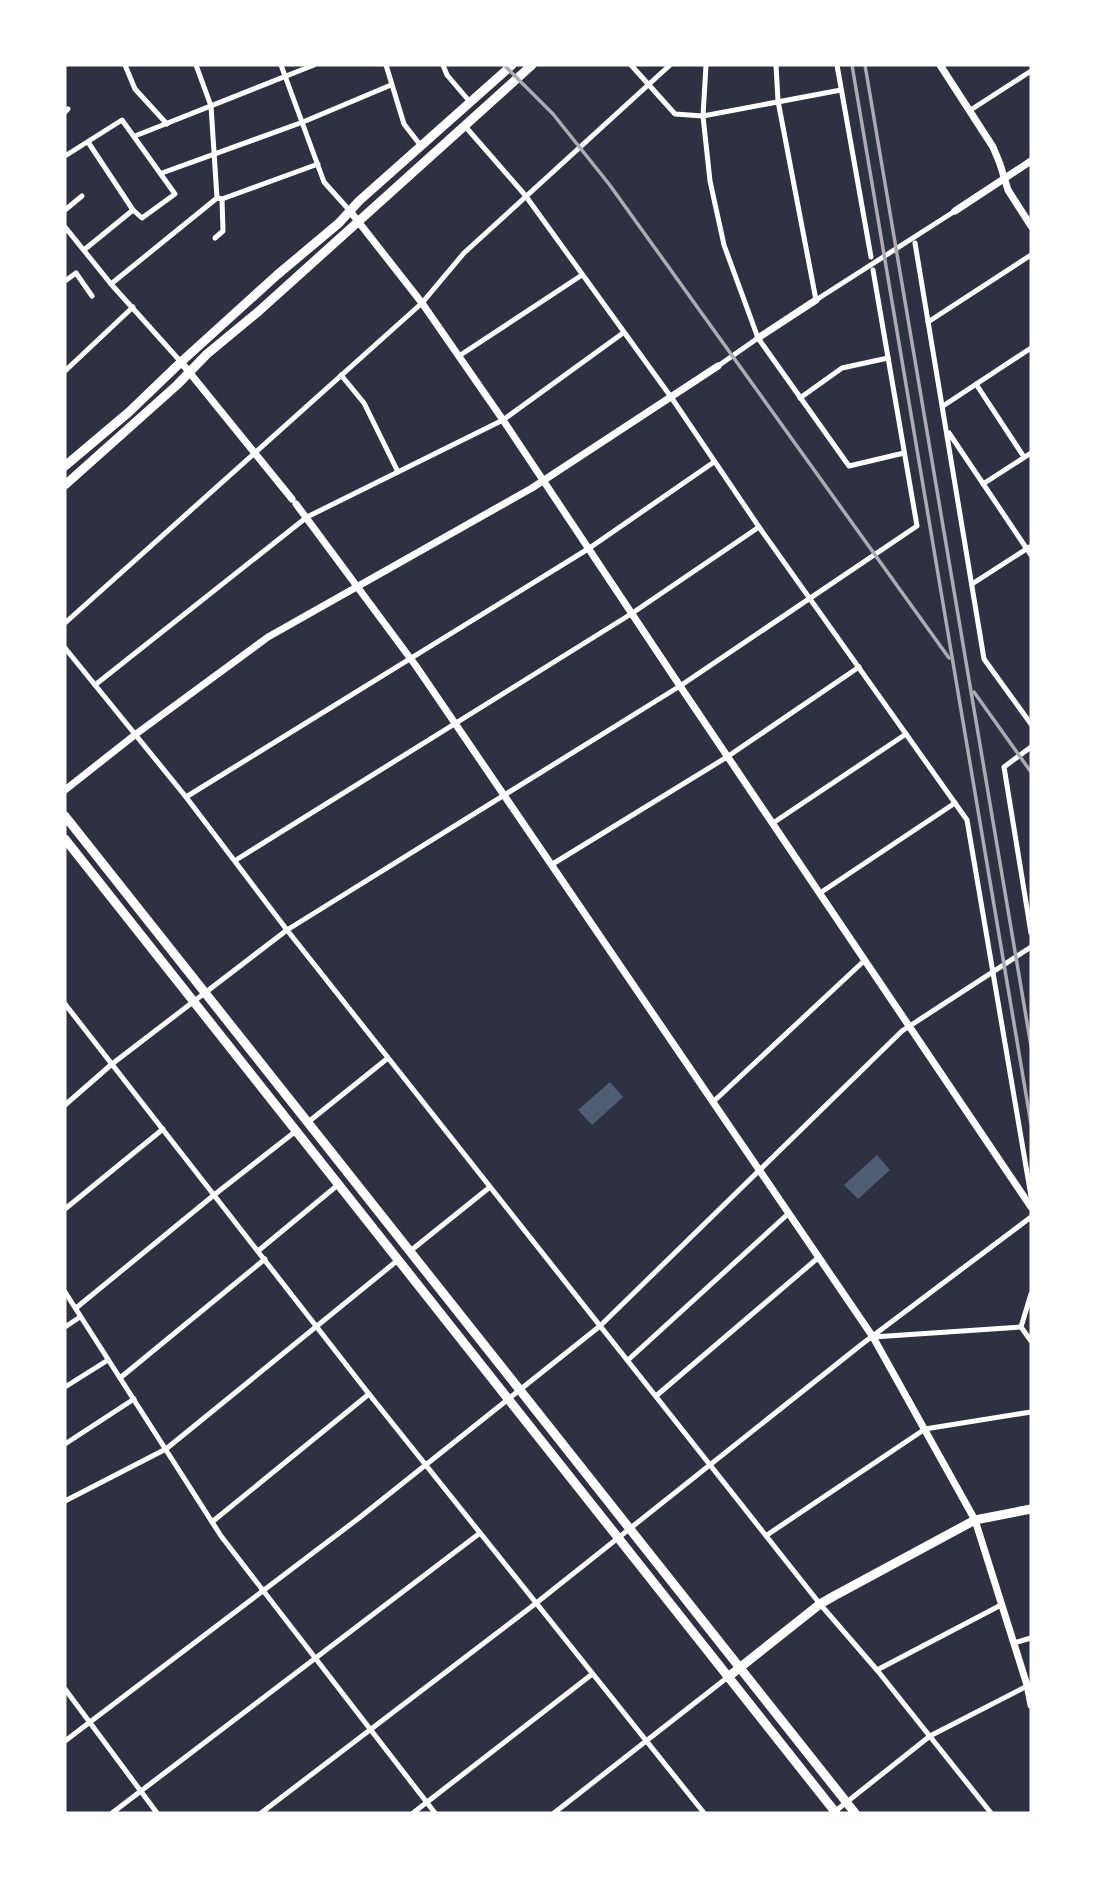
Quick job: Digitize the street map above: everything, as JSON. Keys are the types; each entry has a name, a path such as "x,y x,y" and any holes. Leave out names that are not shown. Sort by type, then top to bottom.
{"main road":[{"path":"65,466 129,412 181,362 512,65"},
{"path":"65,485 177,385 189,370 532,65"},
{"path":"65,816 855,1813"},
{"path":"65,839 835,1813"},
{"path":"728,1677 820,1604 975,1520 1031,1509"}],"street":[{"path":"125,65 135,89 166,124"},
{"path":"196,65 211,106 223,231 215,237"},
{"path":"281,65 324,182 351,212 422,303 459,356 1031,1207"},
{"path":"135,136 314,65"},
{"path":"386,65 404,124 421,146"},
{"path":"443,65 447,75 470,102"},
{"path":"631,65 675,114 703,116 841,90"},
{"path":"65,622 422,303 464,253 670,65"},
{"path":"706,65 703,116 710,181 724,245 758,338 849,466 904,453"},
{"path":"776,65 778,101 816,300"},
{"path":"836,65 871,257"},
{"path":"940,65 993,147 1008,190 1031,226"},
{"path":"969,111 1031,71"},
{"path":"162,173 303,122 391,85"},
{"path":"65,156 122,120 175,194 142,218 133,210 88,142"},
{"path":"464,125 525,195 671,397 759,527 967,820 1031,1196"},
{"path":"65,790 135,734 268,637 543,482 758,338 1031,161"},
{"path":"111,284 220,199 318,164"},
{"path":"65,209 82,196"},
{"path":"84,250 133,210"},
{"path":"65,227 256,452 359,587 411,659 873,1337 975,1520 1029,1684 1031,1705"},
{"path":"915,243 984,659 1031,724"},
{"path":"928,322 1031,255"},
{"path":"65,1105 112,1064 287,930 680,687 917,526 873,270"},
{"path":"65,281 76,273 92,296"},
{"path":"459,356 582,275"},
{"path":"65,369 132,307"},
{"path":"95,685 307,517 503,420 623,333"},
{"path":"943,405 1031,348"},
{"path":"800,398 842,368 888,358"},
{"path":"341,376 364,403 398,472"},
{"path":"976,384 1024,457"},
{"path":"947,430 1029,547 1031,555"},
{"path":"983,484 1031,453"},
{"path":"186,797 588,549 714,462"},
{"path":"236,860 631,614 759,527"},
{"path":"972,584 1029,547"},
{"path":"65,648 236,860 287,930 820,1604 877,1670 991,1813"},
{"path":"551,865 727,757 859,667"},
{"path":"773,823 906,734"},
{"path":"1031,747 1004,767 1031,933"},
{"path":"820,893 955,803"},
{"path":"65,1741 144,1683 600,1326 909,1025 1031,947"},
{"path":"713,1102 865,960"},
{"path":"65,1004 369,1394 591,1675 648,1741 701,1812"},
{"path":"307,1123 388,1058"},
{"path":"65,1209 163,1129"},
{"path":"76,1308 296,1131"},
{"path":"258,1251 339,1185"},
{"path":"409,1252 490,1186"},
{"path":"628,1360 789,1213"},
{"path":"1031,1218 1031,1227"},
{"path":"261,1813 535,1604 873,1337 1031,1218"},
{"path":"656,1396 819,1257"},
{"path":"120,1378 265,1259"},
{"path":"65,1501 166,1450 398,1260"},
{"path":"65,1292 212,1522 435,1813"},
{"path":"1021,1327 1031,1294"},
{"path":"65,1326 80,1317"},
{"path":"873,1337 1021,1327"},
{"path":"1021,1327 1031,1341"},
{"path":"65,1387 108,1360"},
{"path":"212,1522 369,1394"},
{"path":"65,1444 134,1399"},
{"path":"767,1535 925,1429 1031,1412"},
{"path":"112,1813 480,1533"},
{"path":"877,1670 1001,1605"},
{"path":"1014,1643 1031,1638"},
{"path":"413,1813 591,1675"},
{"path":"554,1813 728,1677"},
{"path":"835,1813 930,1735 1029,1684"},
{"path":"65,1689 158,1813"}],"water":[{"path":"610,1082 623,1097 592,1125 578,1110"},
{"path":"877,1155 890,1170 858,1199 844,1185"}],"railway":[{"path":"504,65 553,114 609,184 949,658"},
{"path":"852,65 1031,1124"},
{"path":"865,65 1031,1046"},
{"path":"974,692 1031,772"}]}
